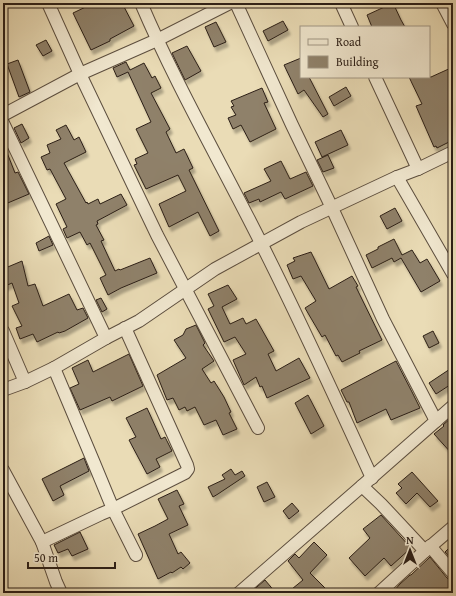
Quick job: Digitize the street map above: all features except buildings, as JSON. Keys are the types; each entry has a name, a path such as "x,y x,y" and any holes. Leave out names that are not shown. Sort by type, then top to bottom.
{"street":[{"path":"48,3 80,74 157,235 258,428"},
{"path":"141,3 157,40 261,244 319,363 372,478"},
{"path":"3,115 80,74 157,40 230,3"},
{"path":"236,3 383,319 436,421"},
{"path":"341,3 352,26"},
{"path":"442,3 453,24"},
{"path":"375,78 418,169"},
{"path":"3,123 106,338"},
{"path":"3,390 25,382 54,368 150,314 215,269 301,222 453,152"},
{"path":"397,177 453,274"},
{"path":"42,542 186,473 188,469 125,328"},
{"path":"3,331 25,382"},
{"path":"54,368 113,509 136,556"},
{"path":"239,593 453,406"},
{"path":"3,470 42,542 61,593"},
{"path":"362,486 453,573"},
{"path":"379,593 427,548 453,527"}]}
